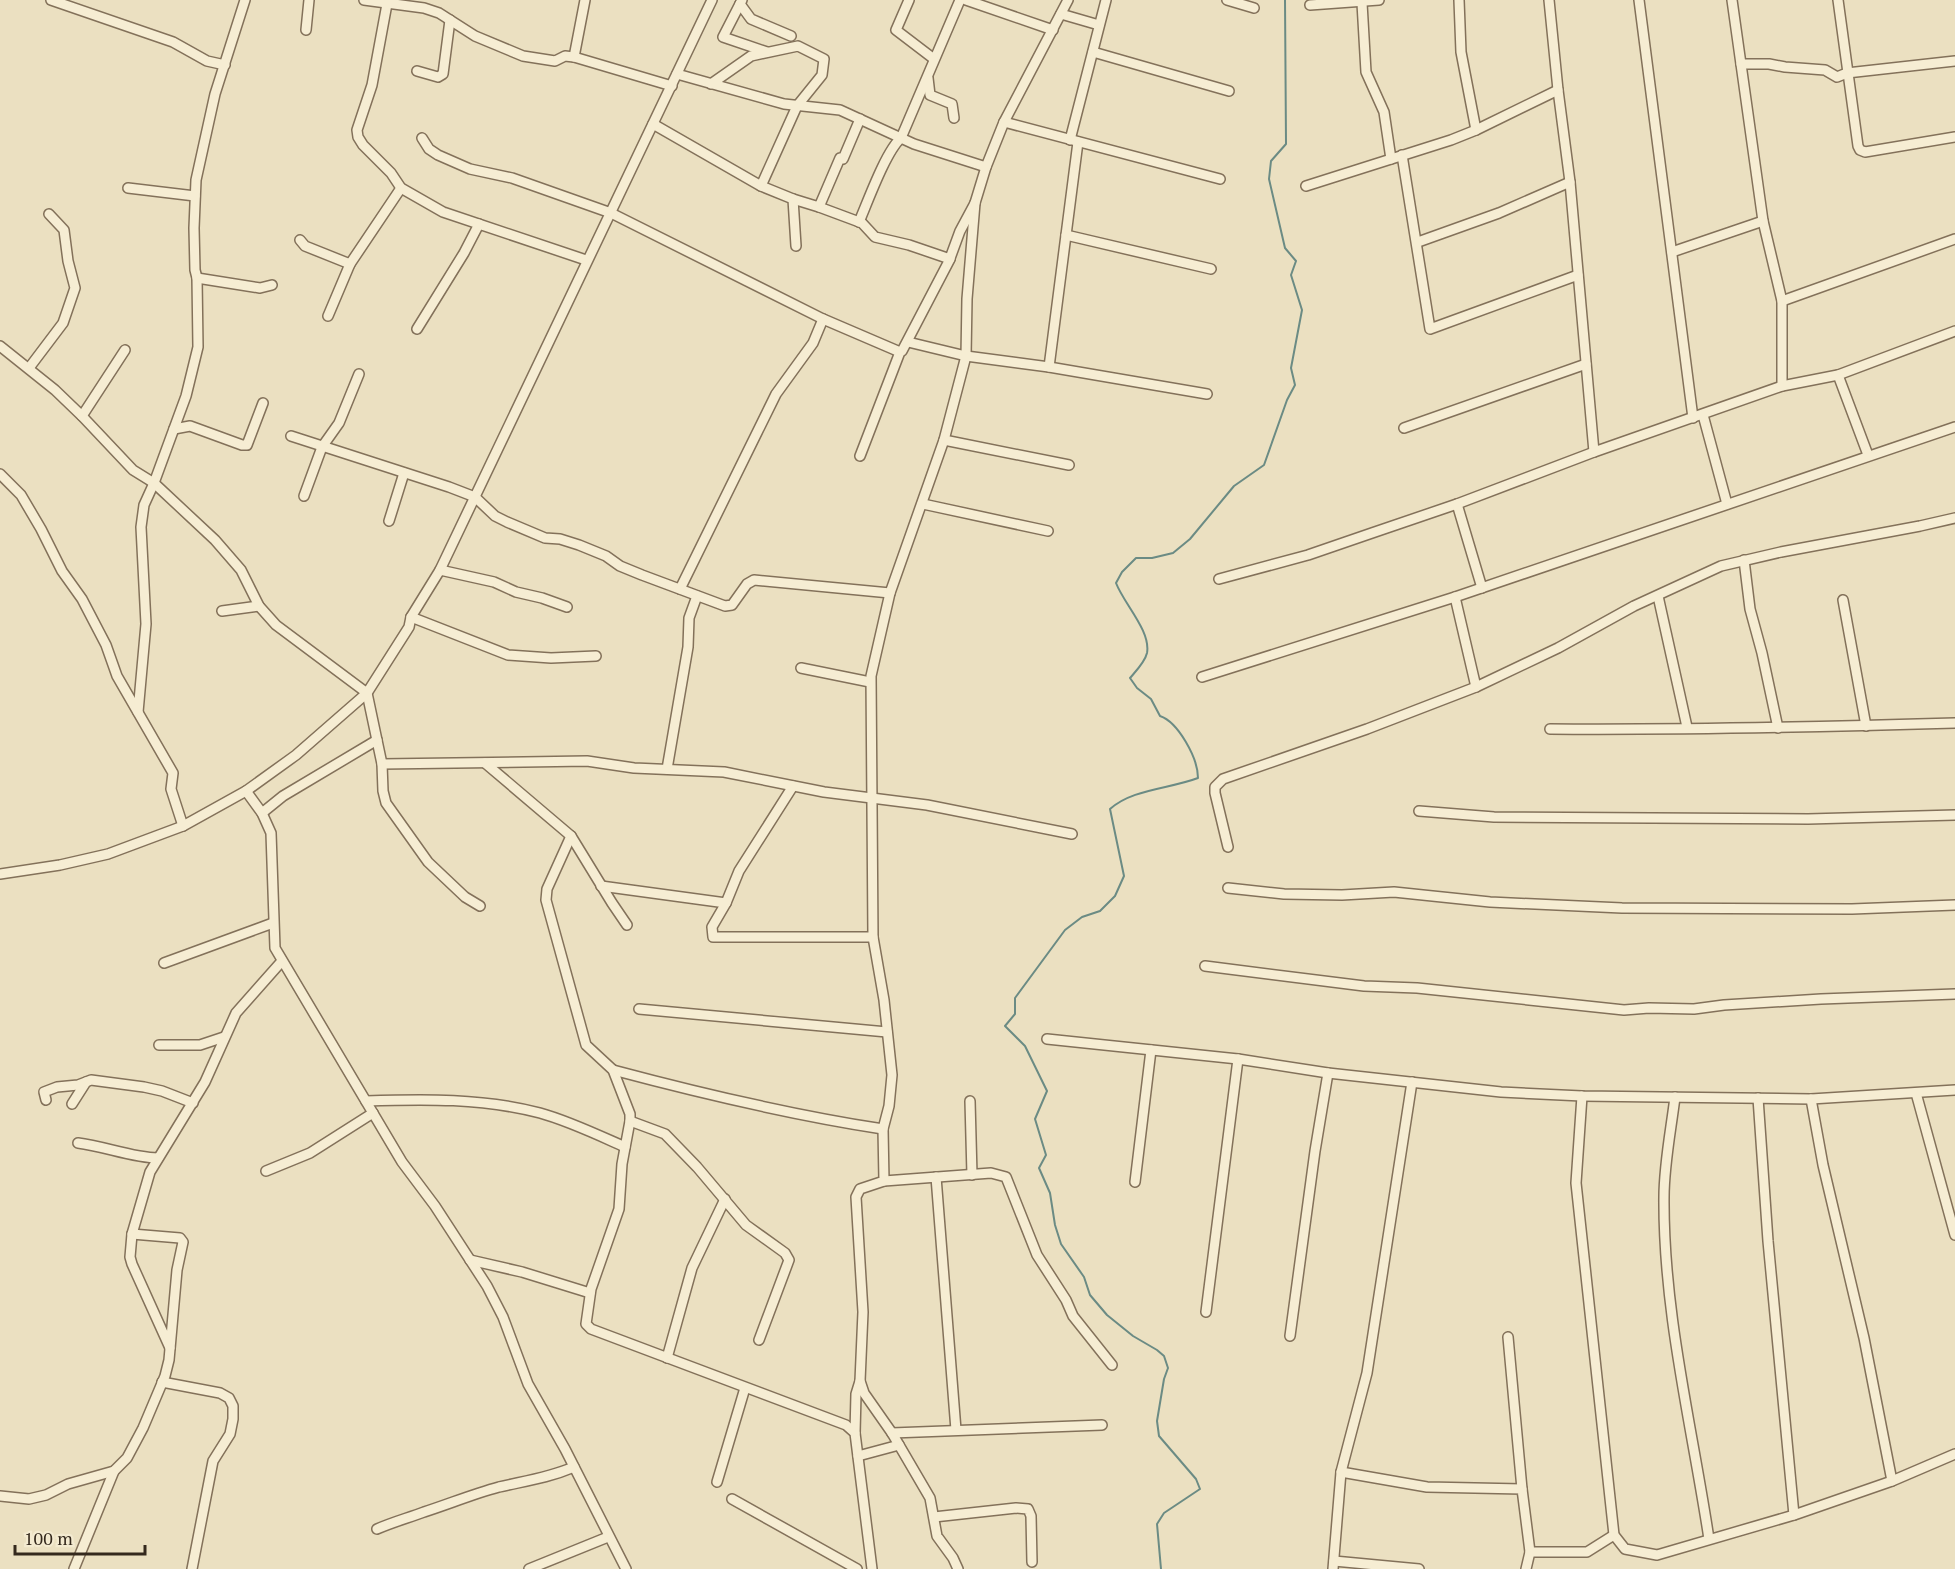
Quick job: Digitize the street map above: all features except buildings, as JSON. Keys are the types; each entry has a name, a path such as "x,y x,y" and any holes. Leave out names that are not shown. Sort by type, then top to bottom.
{"street":[{"path":"51,0 173,42 207,61 225,65"},
{"path":"138,712 146,624 141,527 144,506 186,396 198,347 194,228 196,180 215,94 245,0"},
{"path":"306,30 309,0"},
{"path":"364,0 424,8 439,13 475,36 523,56 555,61 565,56 574,57 672,86"},
{"path":"574,57 585,0"},
{"path":"0,874 60,865 108,854 183,826 246,791 296,755 367,693 440,570 712,0"},
{"path":"909,0 896,30 934,59"},
{"path":"859,222 896,142 901,138 959,0 1053,30"},
{"path":"860,456 900,352 908,342 950,259 960,231 975,203 1004,122 1068,0"},
{"path":"1049,367 1066,235 1074,141 1106,0"},
{"path":"1227,0 1254,8"},
{"path":"1310,5 1379,0"},
{"path":"1459,0 1461,52 1476,130"},
{"path":"1549,0 1570,182 1594,452"},
{"path":"1640,0 1693,418"},
{"path":"1732,0 1763,221 1782,301 1782,386"},
{"path":"1838,0 1860,150 1865,152 1955,137"},
{"path":"741,2 751,19 791,36"},
{"path":"741,2 723,37 769,52"},
{"path":"1362,3 1366,72 1384,112 1391,159"},
{"path":"387,4 372,85 357,130 358,137 391,173 401,188 443,212 586,260"},
{"path":"1061,14 1099,25"},
{"path":"417,71 438,77 443,74 450,20"},
{"path":"711,84 751,56 769,52 798,46 824,59 822,75 797,106 761,186"},
{"path":"1093,52 1229,92"},
{"path":"1741,64 1769,63 1785,67 1826,70 1838,77 1847,73 1955,61"},
{"path":"677,74 797,106 840,110 901,138 986,168"},
{"path":"927,76 930,95 952,104 954,118"},
{"path":"1306,186 1476,130 1558,90"},
{"path":"819,207 860,119"},
{"path":"1004,122 1220,179"},
{"path":"653,124 761,186 793,200 859,222 875,237 909,245 950,259"},
{"path":"422,138 429,149 470,169 512,178 611,213 823,319 900,352"},
{"path":"1402,155 1418,242 1430,329 1578,275"},
{"path":"1418,242 1499,213 1570,182"},
{"path":"128,188 195,196"},
{"path":"328,316 350,264 401,188"},
{"path":"793,200 796,246"},
{"path":"885,1181 883,1129 889,1106 892,1075 884,1000 873,937 870,682 890,593 944,440 966,356 967,299 975,203"},
{"path":"29,368 63,323 75,288 68,261 64,230 49,214"},
{"path":"1672,252 1763,221"},
{"path":"417,329 464,253 479,224"},
{"path":"1066,235 1211,269"},
{"path":"1782,301 1955,239"},
{"path":"300,240 305,246 350,264"},
{"path":"197,278 260,288 272,285"},
{"path":"680,590 776,394 813,343 823,319"},
{"path":"1219,579 1308,555 1782,386 1838,375 1955,331"},
{"path":"908,342 966,356 1049,367 1207,394"},
{"path":"0,346 29,368 82,416 133,470 154,483 214,540 241,570 259,606 276,625 367,693 382,764 383,792 387,803 428,862 465,897 480,906"},
{"path":"82,416 126,350"},
{"path":"1404,428 1586,364"},
{"path":"304,496 322,447 339,423 359,374"},
{"path":"1838,375 1868,455"},
{"path":"174,429 190,426 242,446 247,445 263,403"},
{"path":"1703,415 1727,504"},
{"path":"1202,677 1455,597 1955,427"},
{"path":"291,436 475,497 495,516 507,522 545,538 560,539 579,545 642,575 729,606 747,584 754,580 890,593"},
{"path":"944,440 1069,465"},
{"path":"389,521 404,473"},
{"path":"0,474 21,495 62,572 82,599 106,645 117,676 173,773 171,789 183,826"},
{"path":"923,504 1048,531"},
{"path":"1456,504 1482,588"},
{"path":"1228,847 1215,793 1218,782 1476,687 1558,648 1607,620 1721,566 1955,518"},
{"path":"1744,560 1750,609 1778,728"},
{"path":"440,570 494,582 516,592 542,597 567,608"},
{"path":"667,769 686,657 688,624 697,596"},
{"path":"1658,596 1687,727"},
{"path":"1455,597 1476,687"},
{"path":"1844,600 1866,726"},
{"path":"222,611 259,606"},
{"path":"411,617 508,655 551,658 596,656"},
{"path":"801,668 870,682"},
{"path":"1550,729 1778,728 1955,723"},
{"path":"262,813 283,796 377,740"},
{"path":"382,764 587,761 634,768 724,772 824,792 927,805 1072,834"},
{"path":"485,763 571,836 627,925"},
{"path":"793,786 746,858 726,903 712,927 713,937 873,937"},
{"path":"246,791 262,813 271,833 275,948 402,1162 435,1206 487,1286 503,1317 528,1384 626,1569"},
{"path":"1419,811 1494,817 1808,819 1955,815"},
{"path":"571,836 547,889 546,900 586,1044 613,1070 630,1114 622,1164 619,1209 590,1293 586,1324 588,1328 846,1425 855,1433"},
{"path":"601,886 726,903"},
{"path":"1228,888 1284,894 1342,895 1394,892 1490,902 1622,908 1852,909 1955,905"},
{"path":"164,963 273,923"},
{"path":"170,1348 132,1264 130,1257 132,1234 148,1179 158,1158 205,1082 236,1013 282,961"},
{"path":"1205,966 1364,986 1416,988 1624,1010 1694,1009 1821,999 1955,994"},
{"path":"639,1009 887,1032"},
{"path":"159,1045 200,1045 224,1037"},
{"path":"1047,1039 1238,1059 1328,1073 1501,1092 1582,1096 1811,1099 1955,1090"},
{"path":"1135,1182 1151,1050"},
{"path":"1206,1311 1238,1059"},
{"path":"613,1070 711,1096 883,1129"},
{"path":"1290,1336 1328,1073"},
{"path":"46,1100 44,1092 92,1080 162,1091 193,1103"},
{"path":"72,1104 86,1082"},
{"path":"1412,1082 1368,1373 1341,1472 1334,1565 1419,1569"},
{"path":"1916,1094 1955,1235"},
{"path":"1582,1096 1576,1183 1614,1535 1625,1549 1657,1555 1794,1515 1892,1481 1955,1454"},
{"path":"1674,1097 1664,1195 1666,1261 1678,1358 1709,1539"},
{"path":"1758,1098 1768,1241 1794,1515"},
{"path":"366,1101 425,1099 471,1101 511,1107 540,1113 593,1132 625,1147"},
{"path":"1811,1099 1825,1177 1864,1338 1892,1481"},
{"path":"970,1101 972,1174"},
{"path":"266,1171 310,1153 373,1113"},
{"path":"630,1120 665,1134 746,1225 785,1253 789,1260 759,1340"},
{"path":"78,1143 146,1158 158,1158"},
{"path":"872,1569 855,1433 863,1312 856,1197 860,1189 885,1181 972,1174 991,1173 1006,1178 1037,1255 1066,1300 1073,1316 1113,1365"},
{"path":"936,1177 956,1430"},
{"path":"667,1358 692,1268 724,1199"},
{"path":"74,1569 114,1470 127,1458 162,1382 169,1360 177,1270 183,1242 180,1238 132,1234"},
{"path":"470,1260 522,1272 590,1293"},
{"path":"1508,1336 1530,1552 1526,1569"},
{"path":"860,1381 864,1393 892,1433 930,1498 937,1536 958,1569"},
{"path":"162,1382 220,1393 229,1398 232,1406 233,1419 230,1434 213,1461 192,1569"},
{"path":"717,1482 745,1388"},
{"path":"892,1433 1102,1425"},
{"path":"858,1456 899,1445"},
{"path":"377,1529 396,1520 424,1513 471,1495 550,1477 574,1467"},
{"path":"0,1496 29,1499 114,1470"},
{"path":"1341,1472 1426,1488 1522,1489"},
{"path":"732,1499 857,1569"},
{"path":"934,1517 1016,1508 1028,1509 1031,1516 1032,1562"},
{"path":"1530,1552 1587,1552 1614,1535"},
{"path":"529,1569 608,1537"}],"waterway":[{"path":"1161,1569 1157,1524 1164,1513 1200,1489 1196,1479 1159,1436 1157,1421 1168,1368 1164,1356 1133,1336 1107,1315 1090,1295 1084,1277 1061,1244 1055,1225 1050,1193 1039,1168 1046,1155 1035,1119 1047,1091 1025,1046 1005,1026 1015,1014 1015,998 1065,930 1082,917 1100,911 1115,896 1124,876 1110,809 1119,802 1140,793 1198,778 1195,761 1180,733 1174,725 1160,716 1151,699 1137,688 1130,678 1144,660 1147,645 1141,627 1116,583 1122,572 1136,558 1152,558 1173,553 1190,539 1234,486 1264,465 1287,400 1295,385 1291,368 1302,310 1291,275 1296,261 1285,248 1269,179 1271,161 1286,144 1285,0"}]}
